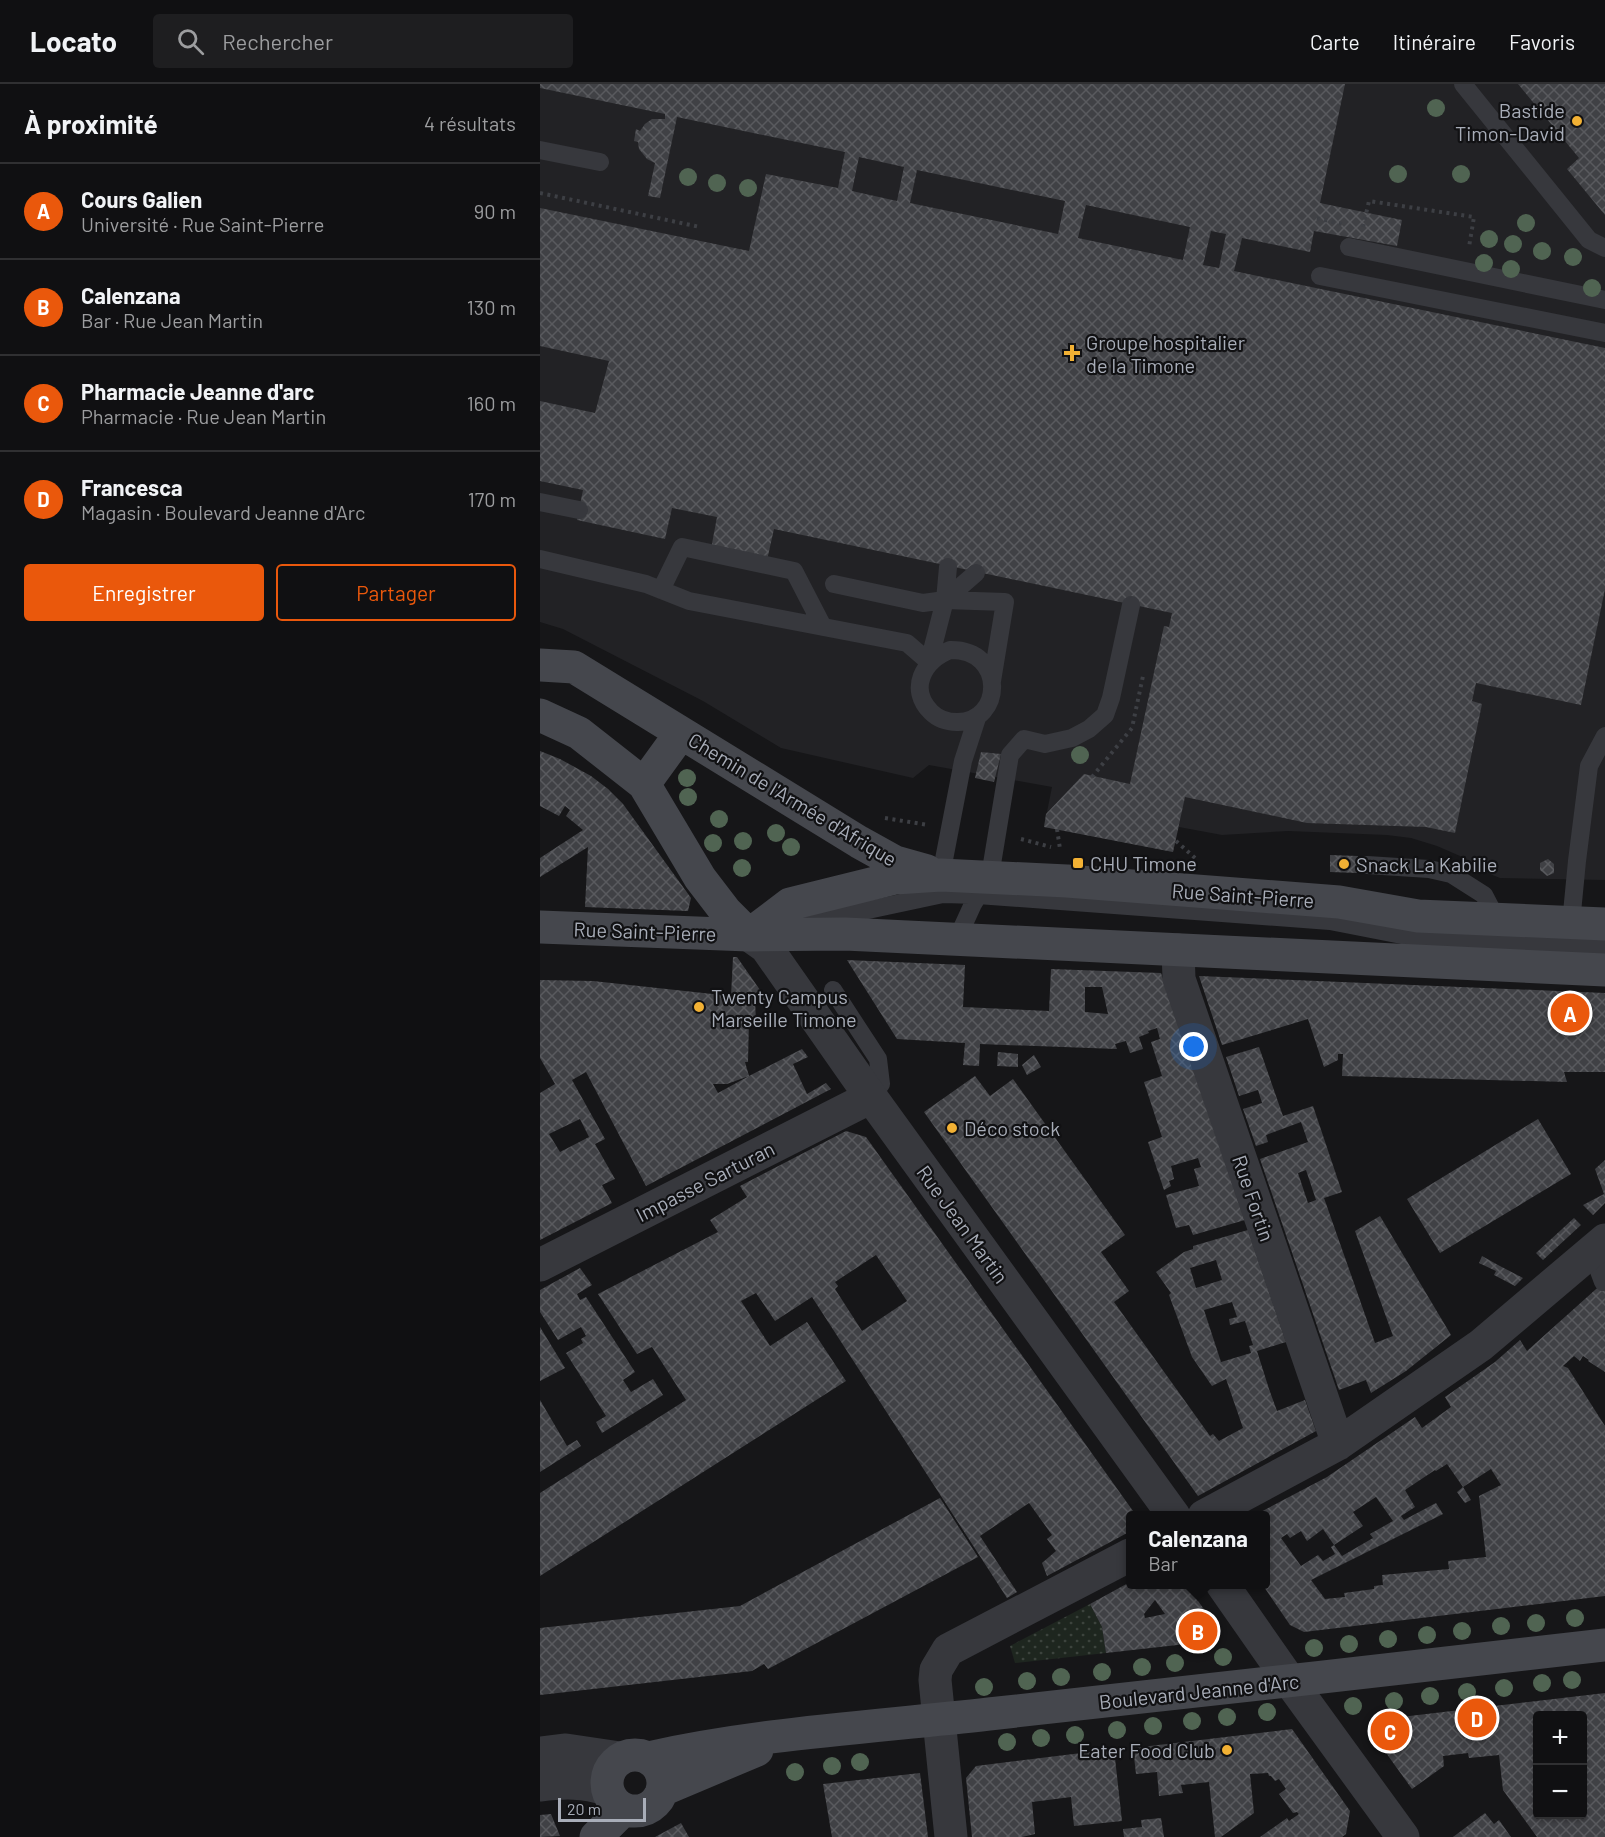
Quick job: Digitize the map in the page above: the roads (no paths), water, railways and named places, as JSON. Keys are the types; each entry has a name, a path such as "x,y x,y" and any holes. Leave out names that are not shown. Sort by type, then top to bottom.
{"street":[{"name":"Chemin de l'Armée d'Afrique","path":"542,664 574,667 859,842 896,862 940,875"},
{"path":"540,715 579,733 644,784 700,878 726,912 749,935"},
{"name":"Chemin de l'Armée d'Afrique","path":"644,784 681,733"},
{"name":"Rue Saint-Pierre","path":"749,935 790,904 895,878 940,875 984,885 1339,902 1418,916 1605,924"},
{"name":"Rue Saint-Pierre","path":"540,927 749,935 813,933 1605,969"},
{"name":"Rue Jean Martin","path":"749,935 766,947 871,1097 1171,1511"},
{"name":"Rue Fortin","path":"1178,950 1179,979 1338,1444"},
{"name":"Impasse Sarturan","path":"540,1265 871,1097"},
{"path":"1212,1511 1338,1444 1480,1346 1599,1246"},
{"path":"951,1837 936,1671 948,1650 1126,1558"},
{"path":"1225,1589 1394,1834"},
{"name":"Boulevard Jeanne d'Arc","path":"540,1753 566,1750 634,1758 691,1747 792,1735 1333,1677 1605,1645"},
{"name":"Boulevard Jeanne d'Arc","path":"540,1785 564,1782 585,1783 634,1811 652,1806 662,1790 792,1735"},
{"path":"596,1837 616,1799 606,1780 613,1764 634,1758 656,1763 663,1780 662,1790"}],"lane":[{"path":"1463,84 1588,240 1605,248"},
{"path":"540,150 600,162"},
{"path":"1349,247 1605,300"},
{"path":"1320,276 1605,333"},
{"path":"540,502 579,510"},
{"path":"661,590 682,547 794,571 823,627"},
{"path":"540,559 646,584 689,601 907,643 929,662"},
{"path":"948,567 945,600 929,662 923,672 920,684 921,696 927,708 936,716 947,721 959,722 977,718"},
{"path":"945,600 976,573"},
{"path":"834,584 923,603 945,600 1005,602 992,693 988,704 977,718 963,761 940,875"},
{"path":"957,939 984,885 1010,755 1024,739 1045,744 1072,738 1089,729 1105,715 1131,605"},
{"path":"929,662 950,651 961,650 973,653 989,670 992,681"},
{"path":"1571,923 1589,766 1605,736"},
{"path":"1367,865 1430,869 1451,874 1484,895 1497,920"},
{"path":"749,935 984,885 1330,921 1417,938 1605,949"},
{"path":"833,990 878,1059 881,1084 871,1097"},
{"path":"1599,1246 1604,1282"}],"place":[{"name":"Bastide Timon-David","path":"1577,121"},
{"name":"Groupe hospitalier de la Timone","path":"1072,353"},
{"name":"CHU Timone","path":"1078,863"},
{"name":"Snack La Kabilie","path":"1344,864"},
{"name":"Twenty Campus Marseille Timone","path":"699,1007"},
{"name":"Cours Galien","path":"1570,1013"},
{"name":"Déco stock","path":"952,1128"},
{"name":"Calenzana","path":"1198,1631"},
{"name":"Francesca","path":"1477,1718"},
{"name":"Pharmacie Jeanne d'arc","path":"1390,1731"},
{"name":"Eater Food Club","path":"1227,1750"}]}
